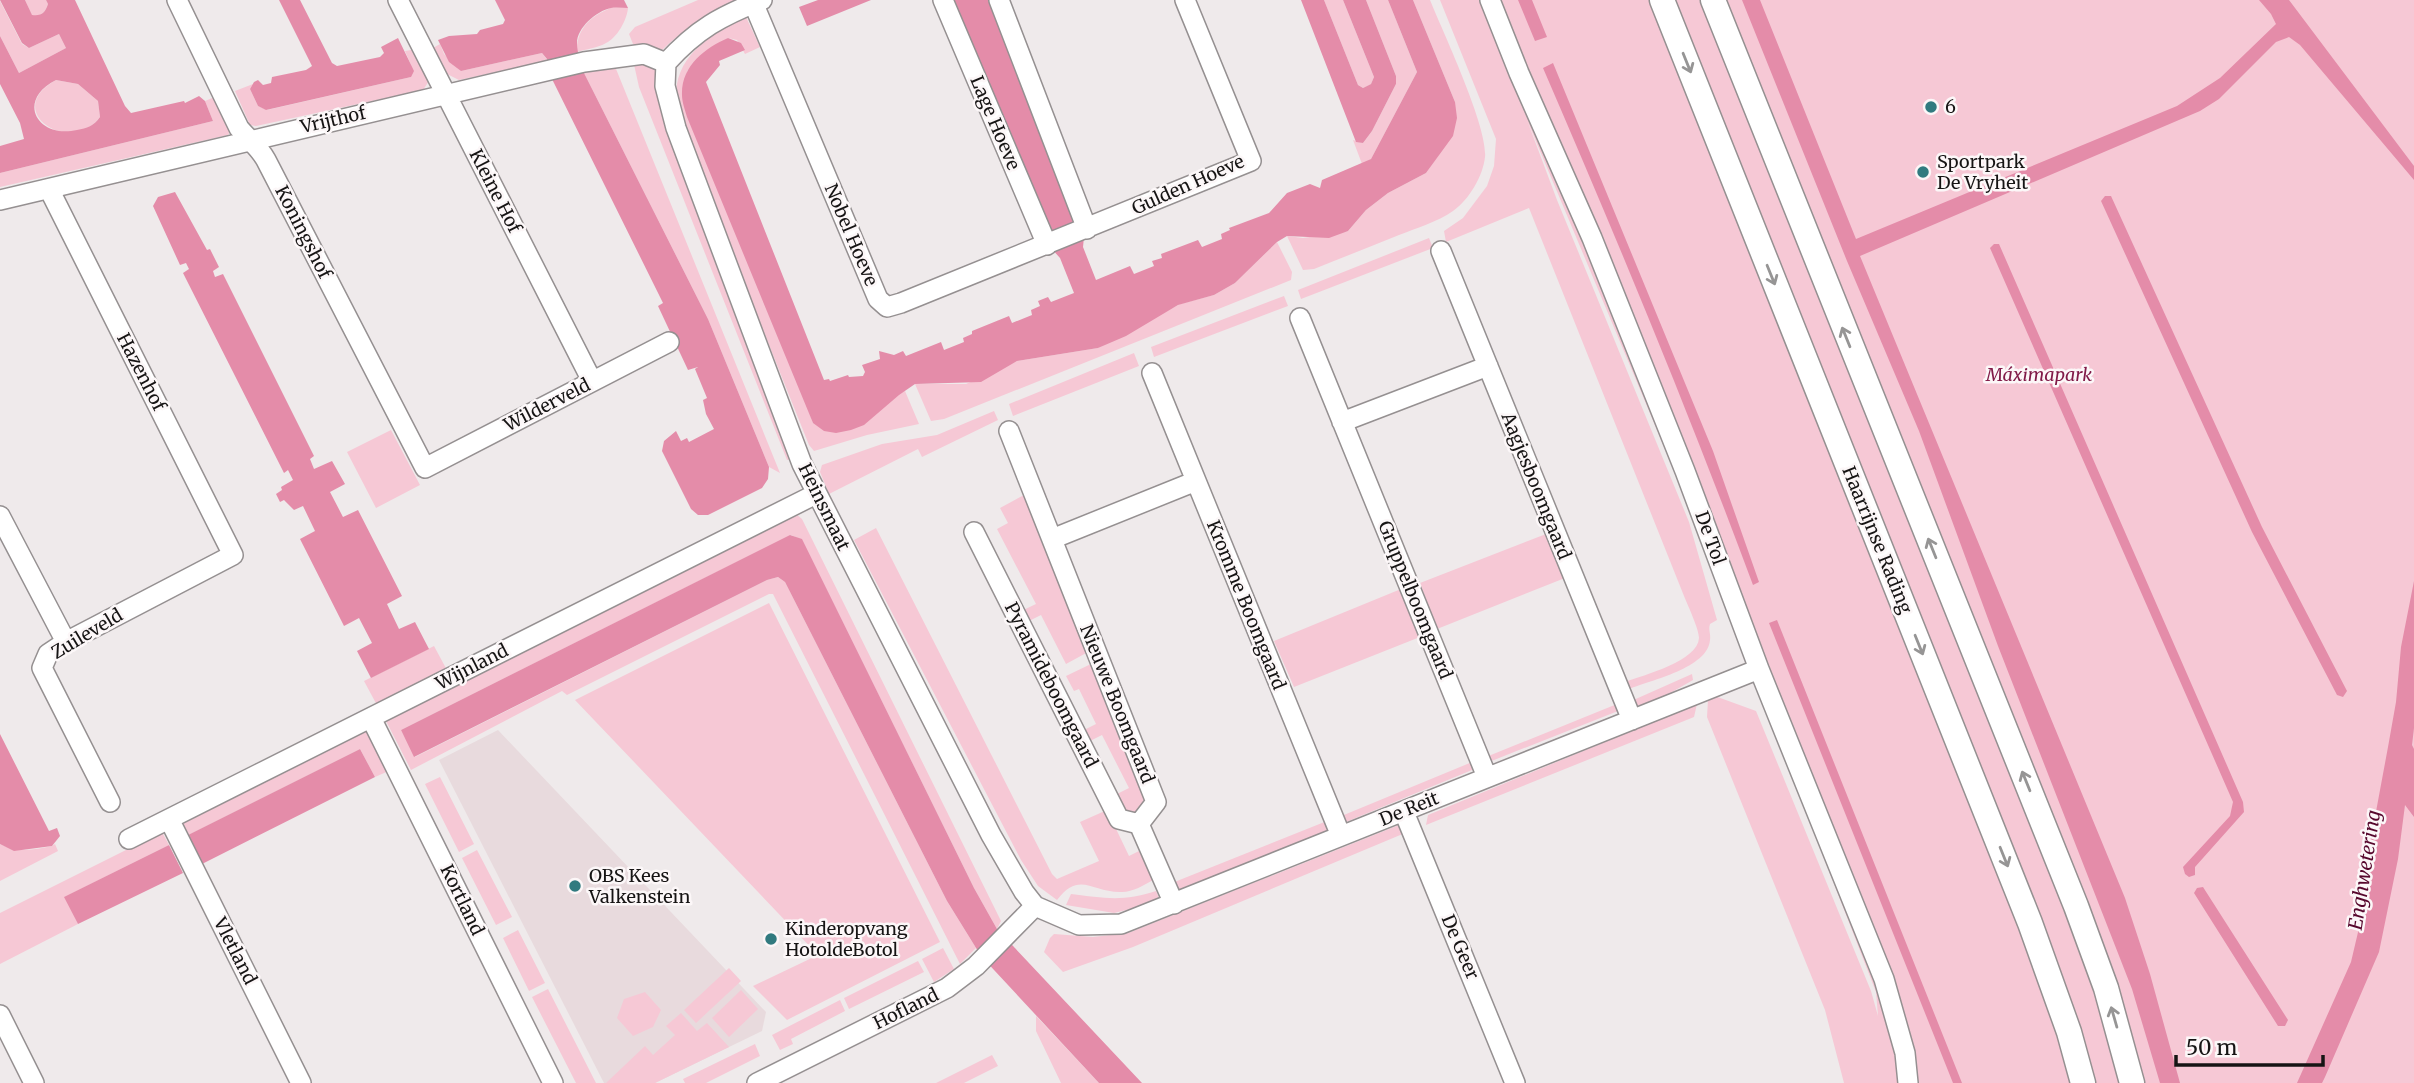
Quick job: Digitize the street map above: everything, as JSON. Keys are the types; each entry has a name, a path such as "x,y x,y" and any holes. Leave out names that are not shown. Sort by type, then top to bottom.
{"main road":[{"name":"Haarrijnse Rading","path":"1662,0 2031,923 2069,1032 2083,1083"},
{"path":"1713,0 2076,906 2106,988 2132,1083"}],"street":[{"name":"Koningshof","path":"177,0 239,128 258,147 266,160 425,468"},
{"name":"Kleine Hof","path":"398,0 592,382"},
{"name":"Lage Hoeve","path":"943,0 1048,245"},
{"path":"999,0 1086,230"},
{"name":"Gulden Hoeve","path":"1048,245 1251,161 1185,0"},
{"name":"De Tol","path":"1490,0 1519,73 1592,238 1685,471 1759,669 1884,979 1905,1054 1908,1083"},
{"name":"Nobel Hoeve","path":"756,1 878,299 887,307 1048,245"},
{"path":"666,63 684,43 715,20 756,1"},
{"name":"Vrijthof","path":"0,200 584,62 644,54 666,63"},
{"name":"Heinsmaat","path":"666,63 665,86 676,128 802,464 991,835 1035,906"},
{"name":"Hazenhof","path":"49,189 233,555"},
{"name":"Aagjesboomgaard","path":"1441,251 1632,720"},
{"name":"Gruppelboomgaard","path":"1300,318 1487,777"},
{"name":"Wilderveld","path":"425,468 669,342"},
{"path":"1342,422 1488,366"},
{"name":"Kromme Boomgaard","path":"1152,373 1341,836"},
{"name":"Nieuwe Boomgaard","path":"1009,430 1156,802 1139,824"},
{"path":"1052,539 1196,481"},
{"name":"Wijnland","path":"129,839 816,494"},
{"path":"0,516 66,642"},
{"name":"Pyramideboomgaard","path":"974,532 1119,819 1139,824"},
{"name":"Zuileveld","path":"110,802 42,668 48,654 233,555"},
{"name":"De Reit","path":"1035,906 1079,925 1121,924 1759,669"},
{"name":"Kortland","path":"371,718 553,1083"},
{"name":"De Geer","path":"1404,811 1515,1083"},
{"name":"Vletland","path":"169,820 301,1083"},
{"path":"1139,824 1174,904"},
{"name":"Hofland","path":"761,1082 947,988 976,966 1035,906"},
{"path":"0,1015 34,1083"}],"shaded area":[{"path":"0,0 25,0 32,15 35,15 44,12 48,4 46,0 75,0 125,106 131,113 184,101 185,103 199,96 205,101 213,121 0,173 0,146 24,139 20,123 0,84 0,36 19,73 66,48 59,34 29,48 22,43","holes":["56,80 78,84 98,101 98,120 93,125 77,130 63,131 42,124 34,107 36,98 44,89"]},
{"path":"279,0 300,0 332,63 337,66 380,57 384,53 381,47 398,38 414,71 411,77 266,110 258,106 250,89 254,82 258,80 263,85 271,83 272,77 306,70 312,66"},
{"path":"495,0 624,0 628,8 605,10 584,26 577,43 583,71 708,319 769,467 768,479 762,488 708,515 698,515 691,509 662,451 664,441 676,431 681,441 687,438 689,442 714,429 706,414 703,400 707,398 695,369 698,367 688,370 658,306 663,303 552,79 547,59 542,53 461,71 449,62 438,40 449,36 477,34 480,30 503,24 505,20"},
{"path":"818,0 871,0 807,26 799,7"},
{"path":"954,0 988,0 1084,237 1083,247 1096,280 1130,266 1134,274 1154,266 1152,261 1162,258 1161,254 1198,240 1202,247 1222,239 1221,234 1230,230 1229,228 1269,213 1287,193 1310,184 1320,188 1322,180 1371,159 1417,72 1388,0 1413,0 1455,102 1457,118 1453,136 1426,173 1388,193 1366,210 1348,231 1329,238 1287,236 1277,242 1235,283 1214,295 1178,305 1126,336 1098,348 1017,361 981,382 915,384 864,425 836,433 824,431 813,423 687,117 682,95 686,75 696,59 719,42 728,38 741,43 745,50 719,61 720,65 706,82 824,380 830,381 848,375 863,376 865,372 862,365 880,359 879,351 894,355 903,351 906,356 941,342 944,350 964,342 963,338 972,334 972,331 1009,316 1012,323 1032,315 1031,310 1040,306 1038,301 1048,297 1051,302 1074,293 1060,258 1051,248"},
{"path":"1301,0 1324,0 1358,85 1363,88 1371,84 1374,77 1343,0 1366,0 1396,76 1396,84 1363,143 1356,142"},
{"path":"1518,0 1532,0 1547,37 1535,41"},
{"path":"1742,0 1760,0 1856,239 2177,106 2220,78 2276,24 2259,0 2289,0 2414,166 2414,180 2300,45 2289,37 2276,42 2219,99 2200,111 1860,256 2125,898 2150,974 2180,1083 2160,1083 2132,989 1998,646 1919,431"},
{"path":"1553,63 1713,451 1759,582 1753,585 1651,325 1543,68"},
{"path":"175,192 219,267 213,271 215,277 223,274 314,456 310,459 314,469 332,461 345,484 330,492 343,517 358,510 402,596 387,604 399,629 415,622 429,649 371,678 357,651 372,643 359,618 344,626 300,539 315,531 303,506 294,510 284,500 280,502 276,494 282,490 281,487 293,480 288,470 284,473 183,273 189,269 186,263 180,265 153,206 158,197"},
{"path":"2105,196 2111,196 2262,527 2347,691 2343,697 2337,695 2252,532 2101,201"},
{"path":"1999,244 2243,802 2244,812 2195,867 2195,875 2189,877 2183,867 2230,816 2233,802 1990,248"},
{"path":"790,535 802,539 974,888 997,929 1142,1083 1099,1083 981,956 947,901 785,582 778,577 767,580 414,757 401,730"},
{"path":"2414,581 2414,817 2405,805 2398,859 2379,952 2325,1077 2322,1083 2297,1083 2351,962 2363,911 2370,844 2396,702 2401,647"},
{"path":"1777,620 1962,1083 1953,1083 1769,623"},
{"name":"OBS Kees Valkenstein","path":"498,730 766,1012 762,1031 655,1083 604,1083 439,760"},
{"path":"0,734 49,831 57,828 60,836 52,846 14,851 0,844"},
{"path":"360,749 375,777 202,864 188,835"},
{"path":"169,845 183,873 78,924 64,897"},
{"path":"2203,887 2288,1020 2285,1026 2278,1026 2194,893 2197,888"}],"green space":[{"path":"25,0 46,0 48,4 43,13 32,16"},
{"path":"698,0 737,0 696,23 660,52 655,47 633,44 629,34 635,27"},
{"path":"1324,0 1343,0 1374,77 1371,84 1363,88 1358,85"},
{"path":"1366,0 1388,0 1417,72 1371,159 1362,164 1353,140 1363,143 1396,84 1396,76"},
{"path":"1413,0 1430,0 1464,79 1484,143 1485,157 1481,172 1464,201 1447,215 1314,269 1303,270 1287,236 1303,238 1348,231 1366,210 1388,193 1426,173 1438,156 1455,102"},
{"name":"Máximapark","path":"1440,0 2414,0 2414,1083 1844,1083 1825,1010 1707,717 1708,700 1712,695 1756,711 1871,991 1878,1016 1876,992 1670,461 1527,120 1689,522 1717,620 1710,624 1707,650 1700,658 1677,672 1629,689 1625,682 1656,671 1690,654 1696,646 1699,634 1529,208 1446,242 1444,231 1463,218 1487,186 1494,166 1496,139"},
{"path":"0,1 22,44 29,48 59,34 66,48 19,73 0,36"},
{"path":"613,7 628,8 618,33 603,45 577,52 582,29 592,18"},
{"path":"746,17 760,47 745,54 737,40 728,38 687,71 813,423 905,391 919,424 867,435 814,451 809,445 681,125 677,105 678,79 691,55 710,37"},
{"path":"440,44 444,54 461,71 542,53 548,61 459,80 445,73 433,48"},
{"path":"417,49 429,81 423,90 256,126 250,125 235,91 253,84 250,89 258,106 267,110 411,77 411,65 405,51"},
{"path":"633,60 656,69 659,93 794,458 787,460 639,87"},
{"path":"614,64 780,473 769,467 708,319 583,71"},
{"path":"56,80 78,84 98,101 100,117 87,128 73,132 59,131 46,125 38,116 35,104 41,92"},
{"path":"217,96 231,130 228,135 0,187 0,173 213,121 205,101"},
{"path":"1429,238 1433,248 1301,299 1298,290"},
{"path":"1277,242 1292,272 1291,280 944,419 931,421 915,384 966,384 1017,361 1098,348 1180,304 1214,295 1235,283"},
{"path":"1284,296 1288,306 1154,357 1151,347"},
{"path":"1134,353 1139,366 1013,416 1009,404"},
{"path":"994,411 998,420 922,457 918,449 829,494 820,472 822,465 882,444 937,435"},
{"path":"391,430 420,485 376,508 347,452"},
{"path":"1024,495 1088,652 1066,664 1041,615 1021,625 1015,614 1036,604 997,529 1008,523 1000,508"},
{"path":"795,513 802,519 1001,921 997,929 974,888 802,540 791,535 401,730 415,757 767,580 778,577 785,582 947,901 976,948 960,964 773,594 567,695 562,691 411,770 385,719"},
{"path":"876,528 1052,874 1057,879 1099,861 1080,822 1107,810 1129,856 1139,851 1153,880 1134,890 1122,892 1087,885 1073,886 1057,900 1038,886 1021,860 854,540"},
{"path":"1546,534 1565,578 1437,629 1420,583"},
{"path":"1401,589 1420,637 1294,687 1274,641"},
{"path":"769,603 940,942 787,1020 753,986 818,955 575,700"},
{"path":"434,646 448,672 378,707 364,681"},
{"path":"1093,663 1146,793 1140,810 1134,814 1120,810 1113,796 1129,788 1102,735 1082,745 1076,734 1096,724 1079,689 1074,691 1066,676"},
{"path":"1692,674 1693,680 1651,704 1640,706 1629,702"},
{"path":"1617,704 1620,707 1618,711 1488,762 1486,757"},
{"path":"1697,704 1694,717 1426,825 1428,815"},
{"path":"368,727 391,770 375,777 360,749 188,835 180,822"},
{"path":"1477,760 1472,770 1346,822 1340,821 1339,817"},
{"path":"440,777 474,844 459,852 425,784"},
{"path":"1327,821 1329,827 1325,832 1181,889 1173,888 1172,883"},
{"path":"1399,825 1405,833 1133,947 1063,972 1044,952 1054,934 1093,937 1128,933"},
{"path":"162,832 169,845 65,897 78,924 0,964 0,913"},
{"path":"0,844 26,850 55,844 58,851 0,881"},
{"path":"477,850 512,917 496,925 462,858"},
{"path":"1156,891 1159,898 1155,903 1114,913 1066,905 1071,894 1123,898"},
{"path":"518,930 545,983 529,991 503,938"},
{"path":"943,948 954,969 934,982 922,959"},
{"path":"918,961 924,972 849,1009 844,998"},
{"path":"729,968 741,981 696,1023 684,1010"},
{"path":"548,989 596,1083 576,1083 532,997"},
{"path":"741,990 758,1009 729,1037 712,1018"},
{"path":"645,992 661,1010 653,1027 633,1036 617,1018 624,999"},
{"path":"840,1000 845,1011 791,1039 793,1044 780,1050 772,1035"},
{"path":"681,1013 697,1031 707,1023 729,1047 655,1083 606,1083 645,1046 653,1055 675,1035 666,1026"},
{"path":"1036,1016 1099,1083 1061,1083 1036,1031"},
{"path":"755,1044 760,1056 706,1083 685,1083 683,1079"},
{"path":"992,1055 998,1066 964,1083 936,1083"}],"place":[{"name":"6","path":"1931,107"},
{"name":"Sportpark De Vryheit","path":"1923,172"},
{"name":"OBS Kees Valkenstein","path":"575,886"},
{"name":"Kinderopvang HotoldeBotol","path":"771,939"}],"water label":[{"name":"Enghwetering","path":"2364,870"}]}
